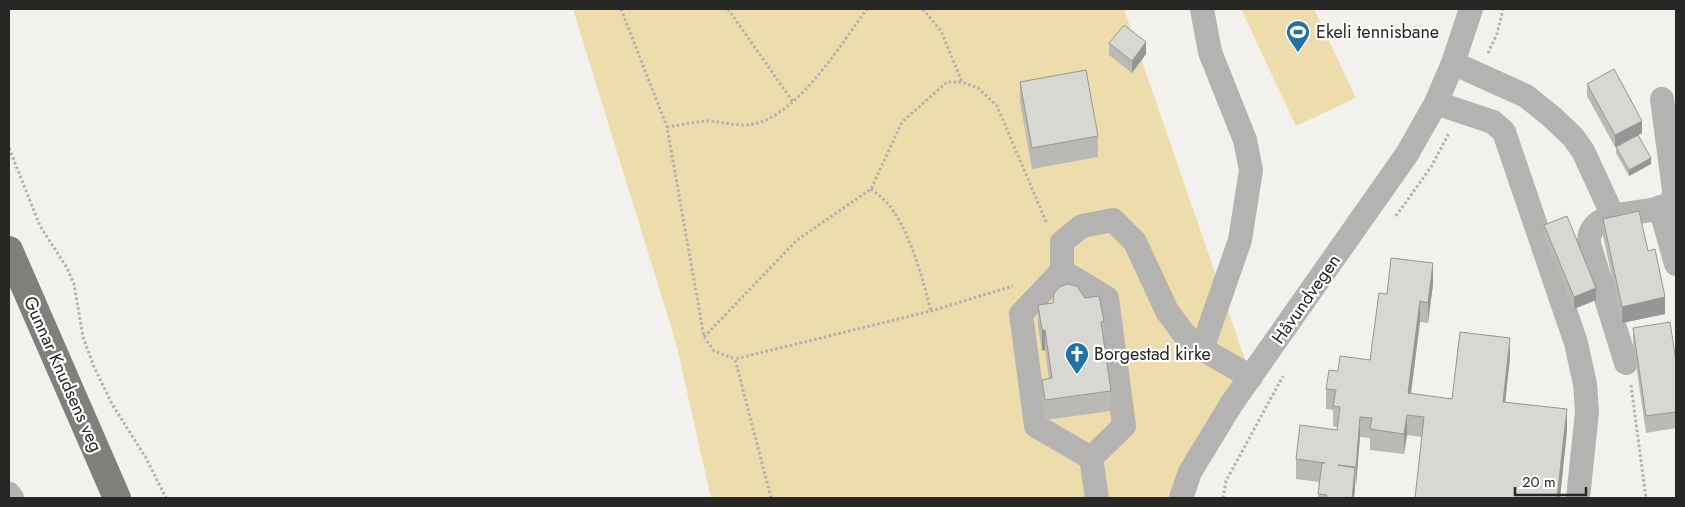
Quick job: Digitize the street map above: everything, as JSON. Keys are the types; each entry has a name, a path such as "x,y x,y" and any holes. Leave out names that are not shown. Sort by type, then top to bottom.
{"main road":[{"name":"Gunnar Knudsens veg","path":"9,250 117,498"}],"street":[{"path":"1202,9 1210,52 1245,140 1251,170 1240,240 1202,349"},
{"name":"Håvundvegen","path":"1181,498 1190,472 1232,403 1407,154 1436,103 1453,63 1471,9"},
{"path":"1453,63 1526,96 1573,137 1595,172 1614,216"},
{"path":"1494,122 1506,88"},
{"path":"1626,363 1589,244 1589,236 1592,230 1614,216 1660,207 1669,204 1673,199 1674,190 1662,99"},
{"path":"1436,103 1494,122 1504,132 1576,343 1585,384 1587,412 1578,498"},
{"path":"1660,207 1676,264"},
{"path":"1091,458 1036,426 1021,314 1062,271 1062,242 1082,226 1113,220 1135,242 1167,311 1184,334 1202,349 1251,377"},
{"path":"1062,271 1107,298 1124,426 1091,458"},
{"path":"1091,458 1097,498"},
{"path":"9,494 12,498"}],"path":[{"path":"621,9 667,127 704,337 714,351 735,359 931,311 1016,286"},
{"path":"728,9 792,102"},
{"path":"667,127 707,121 742,126 759,123 792,102 814,79 867,9"},
{"path":"923,9 941,31 962,82"},
{"path":"704,337 797,240 871,189 902,122 947,82 962,82 978,88 997,106 1048,224 1062,242"},
{"path":"9,148 40,226 67,268 74,284 82,337 94,367 166,498"},
{"path":"871,189 889,205 901,226 916,259 931,311"},
{"path":"735,359 771,498"},
{"path":"1626,363 1634,400 1646,498"}],"shaded area":[{"path":"573,9 1124,9 1251,377 1181,498 711,498 676,343"},
{"name":"Ekeli tennisbane","path":"1241,9 1314,9 1356,98 1296,126"}],"building":[{"path":"1124,25 1146,42 1132,61 1109,43"},
{"path":"1614,69 1642,121 1615,135 1587,84"},
{"path":"1086,70 1098,136 1032,148 1020,82"},
{"path":"1638,135 1651,158 1629,170 1616,147"},
{"path":"1639,211 1648,251 1655,249 1665,297 1622,307 1603,219"},
{"path":"1567,216 1596,288 1574,297 1544,225"},
{"path":"1391,258 1433,263 1428,303 1420,301 1408,393 1452,399 1460,332 1510,338 1503,402 1567,409 1557,498 1415,498 1424,417 1407,415 1404,434 1370,429 1372,418 1360,417 1356,467 1338,465 1355,468 1352,498 1326,498 1327,495 1318,494 1322,463 1325,463 1296,459 1300,425 1337,430 1340,407 1333,406 1336,390 1326,389 1329,370 1338,371 1340,356 1370,360 1379,293 1387,294"},
{"name":"Borgestad kirke","path":"1068,284 1077,286 1085,298 1099,296 1104,321 1101,322 1111,391 1045,400 1042,380 1052,378 1045,330 1042,330 1038,305 1053,303 1054,293 1061,286"},
{"path":"1670,322 1676,362 1676,412 1646,416 1633,328"}],"place":[{"name":"Ekeli tennisbane","path":"1298,53"},
{"name":"Borgestad kirke","path":"1077,375"}]}
